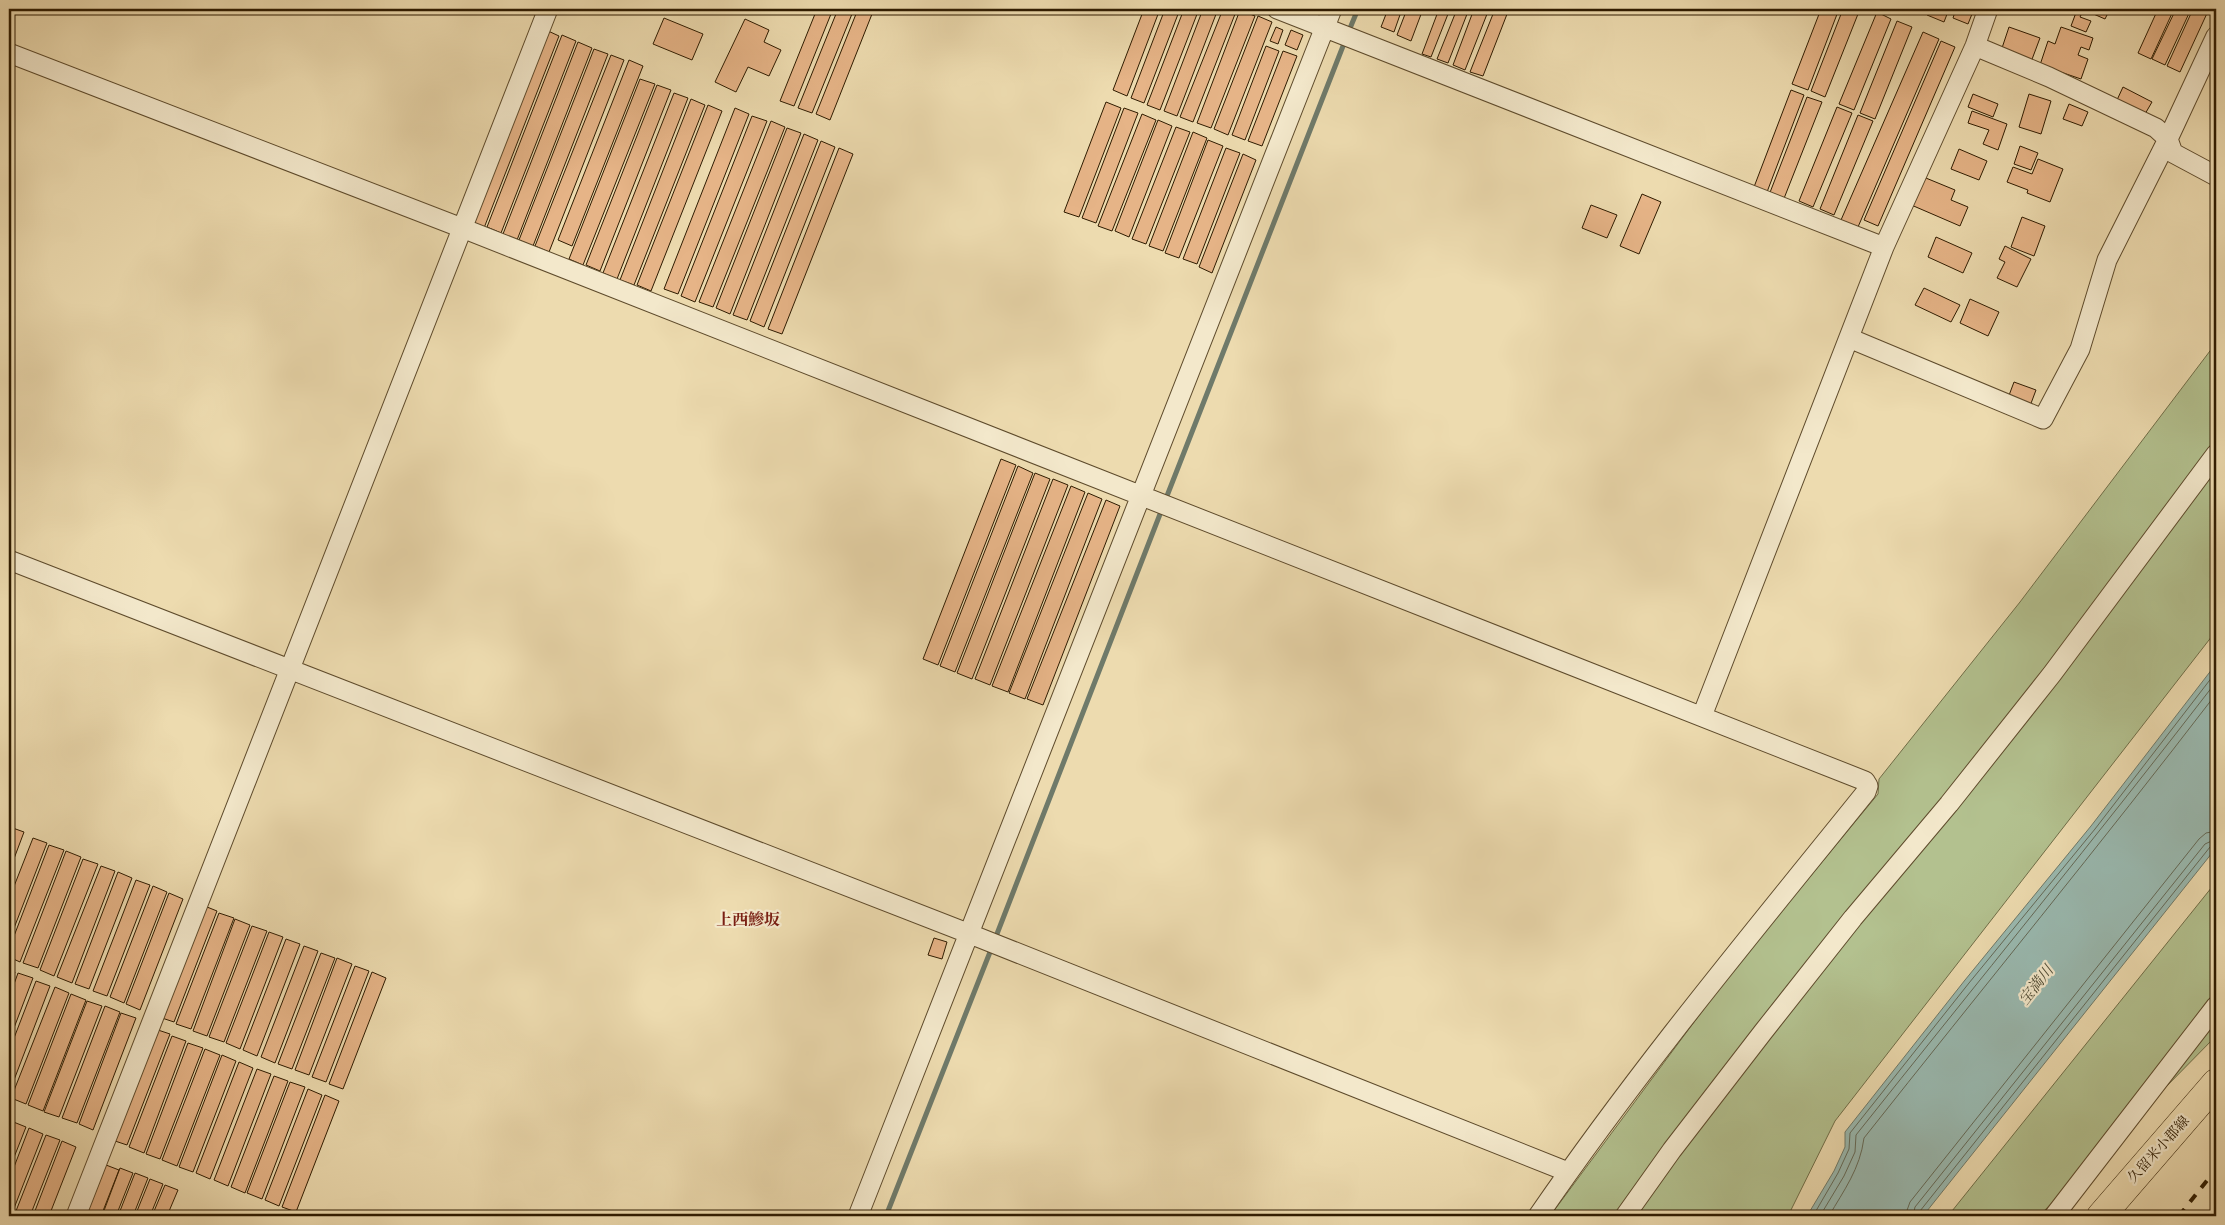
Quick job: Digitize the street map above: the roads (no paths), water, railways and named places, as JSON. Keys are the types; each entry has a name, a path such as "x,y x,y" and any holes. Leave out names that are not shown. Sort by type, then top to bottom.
{"main road":[{"name":"久留米小郡線","path":"2100,1216 2216,1083"}],"street":[{"path":"76,1216 548,9"},
{"path":"1278,9 1884,247"},
{"path":"858,1216 976,937 1146,498 1331,30 1332,9"},
{"path":"1702,716 1884,247 1975,46 1988,9"},
{"path":"1849,338 2044,419 2080,349 2107,260 2168,139 2216,36"},
{"path":"1975,46 2050,77 2156,128 2168,139 2173,153 2216,176"},
{"path":"9,54 462,228 1865,781 1868,786 1866,792 1718,976 1568,1172 1538,1216"},
{"path":"1625,1216 1672,1150 1763,1032 1853,918 1943,812 2058,666 2215,454"},
{"path":"9,560 1002,947 1568,1172"},
{"path":"2054,1216 2216,1006"}],"water":[{"name":"宝満川","path":"2216,664 2216,848 1923,1216 1807,1216 1834,1171 1845,1147 1845,1132 1965,980 2091,826"}],"waterway":[{"path":"1348,33 1358,9"},
{"path":"1165,501 1345,41"},
{"path":"995,939 1162,509"},
{"path":"886,1216 992,947"}],"railway":[{"path":"2179,1216 2216,1169"}],"district":[{"name":"上西鰺坂","path":"748,919"}]}
